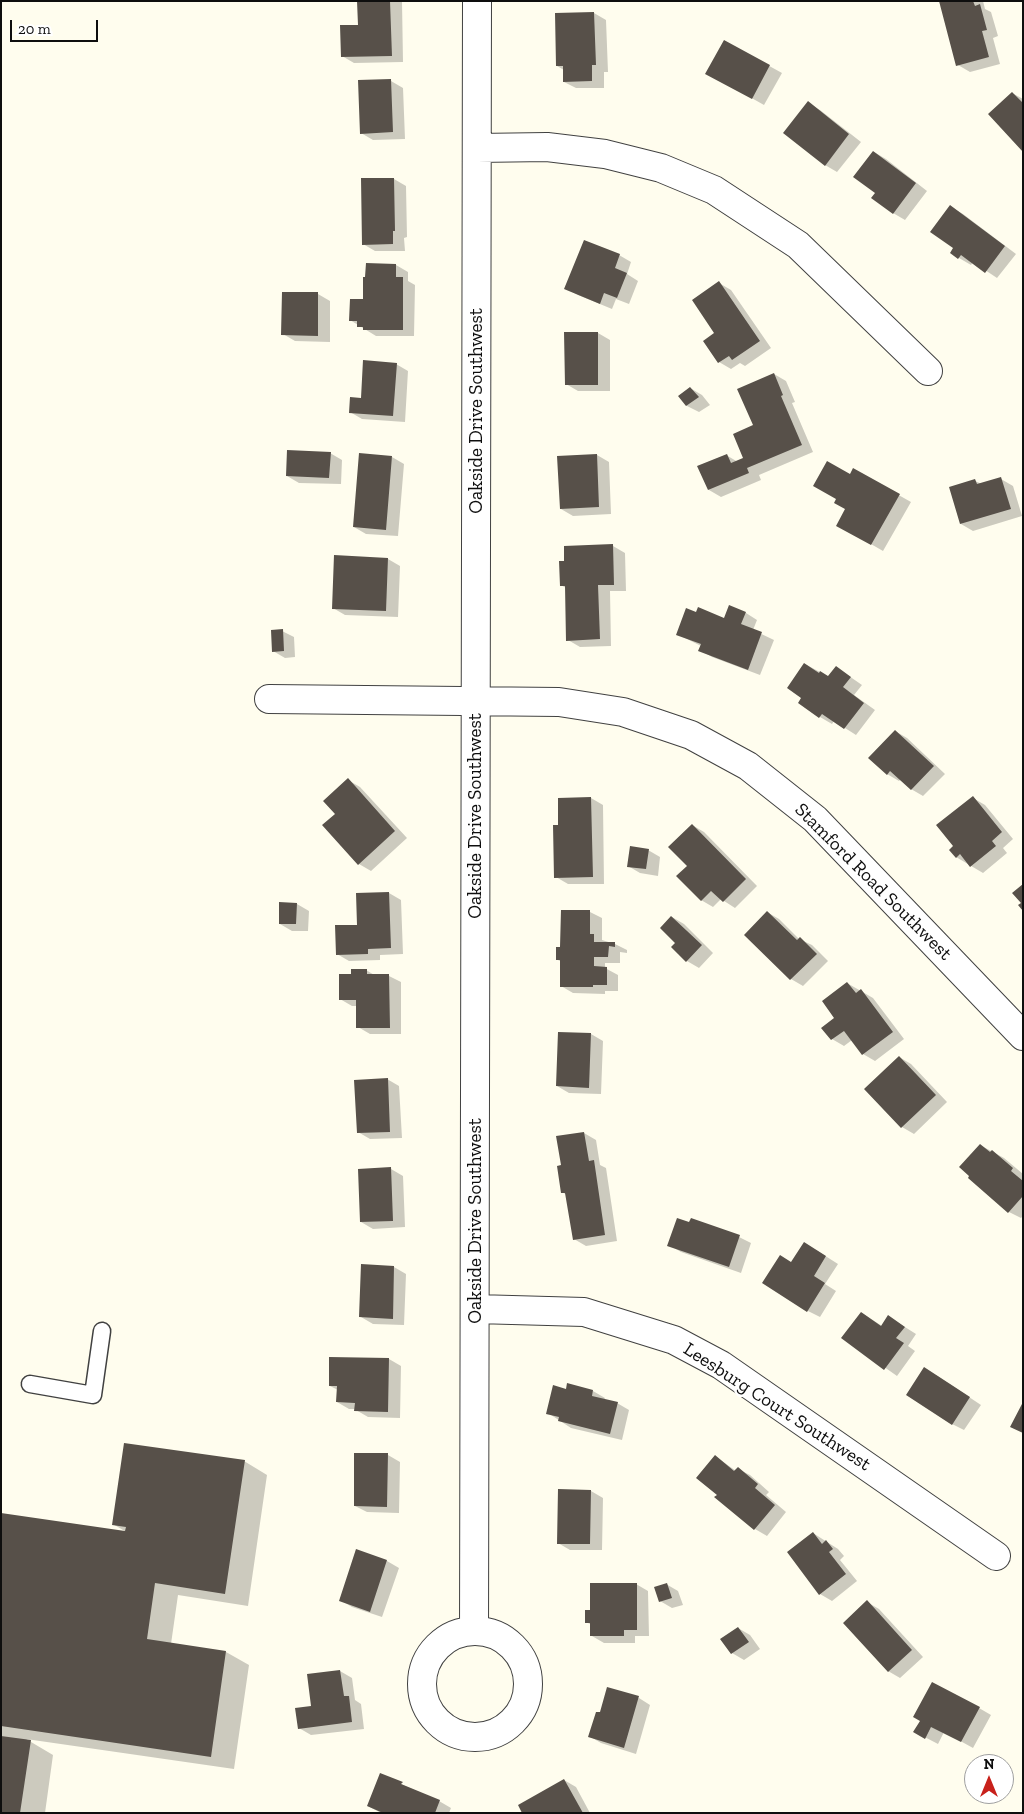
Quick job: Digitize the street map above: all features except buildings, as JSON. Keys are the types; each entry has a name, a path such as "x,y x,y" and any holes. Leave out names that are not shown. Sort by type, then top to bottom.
{"street":[{"name":"Oakside Drive Southwest","path":"474,1631 477,1"},
{"path":"477,148 547,147 605,154 660,168 714,190 798,245 928,371"},
{"name":"Stamford Road Southwest","path":"268,699 559,702 623,712 691,735 748,766 815,819 1023,1036"},
{"name":"Leesburg Court Southwest","path":"476,1309 584,1312 674,1340 720,1366 996,1556"}],"lane":[{"path":"30,1384 93,1395 102,1331"}]}
